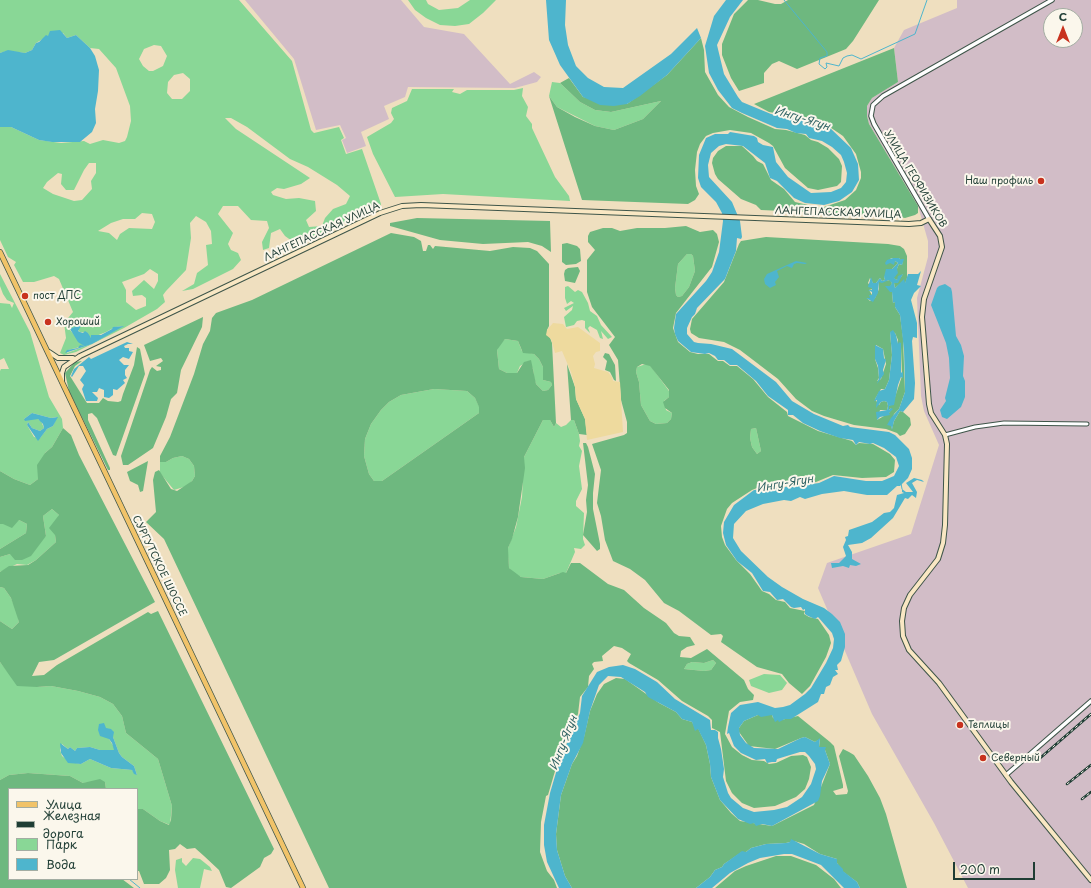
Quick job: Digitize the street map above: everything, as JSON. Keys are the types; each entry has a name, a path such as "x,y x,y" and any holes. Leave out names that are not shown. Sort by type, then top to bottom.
{"main road":[{"name":"ЛАНГЕПАССКАЯ УЛИЦА","path":"80,356 376,214 395,207 421,204 909,224 921,223 929,219"},
{"name":"УЛИЦА ГЕОФИЗИКОВ","path":"929,219 940,236 942,247 923,305 928,398 932,412 945,435 947,456 943,542 936,564 907,601 902,614 903,636 909,650 939,683 1006,775 1091,880"},
{"name":"СУРГУТСКОЕ ШОССЕ","path":"0,252 303,888"},
{"path":"45,347 53,356 64,359 80,356"},
{"path":"54,367 80,356"},
{"path":"54,367 64,359"},
{"path":"68,395 61,375 64,367 72,360"}],"street":[{"name":"УЛИЦА ГЕОФИЗИКОВ","path":"929,219 874,124 871,116 873,105 882,96 1052,0"},
{"path":"945,435 975,427 1004,423 1087,424"},
{"path":"1006,775 1091,701"}],"shaded area":[{"path":"245,0 401,0 424,27 464,34 510,84 534,72 541,77 537,82 515,88 408,87 405,97 384,106 389,119 361,132 366,146 347,153 342,140 346,138 340,125 316,130 294,59"},
{"path":"957,0 1091,0 1091,888 968,888 934,823 872,714 818,588 827,563 911,534 939,445 924,411 921,396 917,298 928,257 928,241 918,206 869,124 867,116 867,106 872,98 898,82 894,48 904,30 957,8"}],"green space":[{"path":"0,0 239,0 292,61 311,130 314,133 339,127 344,138 341,140 346,154 362,149 381,204 380,207 299,242 292,241 285,236 280,229 271,233 269,248 263,250 262,242 269,228 267,221 251,220 238,206 223,206 218,214 233,233 228,244 231,250 238,253 241,260 233,269 193,289 182,291 194,284 197,273 208,265 206,245 212,244 211,231 206,222 196,216 190,223 191,238 186,270 163,295 165,302 157,309 124,328 76,352 64,355 60,353 66,338 64,323 73,312 59,279 54,276 34,282 23,282 14,265 16,262 8,257 0,240 0,127 11,127 39,140 61,143 84,141 90,144 103,140 119,143 125,141 127,137 131,121 130,106 116,68 99,49 90,48 76,35 67,38 63,33 48,36 36,43 32,50 25,53 7,51 0,53","holes":["154,45 161,46 167,56 163,66 153,71 149,71 143,66 139,59 144,49","183,73 190,79 190,91 182,99 172,99 167,93 168,82 174,75","225,118 231,118 247,127 290,159 308,167 337,185 350,196 346,204 333,209 325,218 322,226 309,227 306,220 316,211 315,201 299,198 286,199 273,195 271,192 277,188 284,189 301,184 310,178 236,129","89,163 96,163 96,173 91,181 92,189 82,200 74,201 53,194 43,188 47,182 58,173 62,174 61,184 66,190 74,190","142,213 152,214 155,222 152,229 129,228 120,234 117,240 109,233 98,231 111,223 123,219 135,219","150,269 158,274 158,281 154,289 144,280 132,291 133,296 142,295 146,298 146,306 136,310 126,302 126,290 122,282 144,274","123,326 91,344 67,353 68,350 84,346 70,330 75,327 80,332 88,333 89,337 91,338 115,327"]},
{"path":"408,0 426,0 428,4 439,10 458,8 470,0 496,0 469,24 455,26 440,25 426,18 415,10"},
{"path":"748,0 758,0 781,4 788,0 879,0 853,41 846,49 797,69 779,61 772,64 764,73 764,83 739,91 731,78 722,55 722,44 734,14"},
{"path":"701,38 704,50 705,72 718,95 729,107 775,129 805,135 811,140 828,148 839,159 842,166 841,182 837,186 818,190 808,188 785,168 773,146 769,143 751,133 730,130 713,133 706,136 700,144 697,152 695,170 696,186 699,194 695,200 688,204 582,200 549,96 557,107 595,126 614,130 643,119 661,101 611,112 595,110 580,102 560,83 569,78 583,97 627,104 667,75"},
{"path":"894,48 898,82 872,98 867,106 867,116 869,124 918,206 918,213 905,218 894,216 761,210 756,205 741,199 718,179 712,163 713,158 718,151 726,146 742,146 757,161 763,164 771,180 784,189 795,202 821,208 845,200 856,190 861,178 861,172 856,154 843,136 821,121 769,112 754,104"},
{"path":"552,82 560,83 580,102 595,110 611,112 661,101 643,119 614,130 595,126 557,107 549,96"},
{"path":"523,88 522,96 528,107 526,116 532,124 532,128 555,177 569,196 570,201 443,194 395,197 373,154 367,137 391,123 394,119 391,113 392,108 407,101 412,89 454,89 452,92 460,94 467,90 514,90"},
{"path":"417,218 550,221 551,252 542,246 528,242 483,244 440,240 390,226 390,223"},
{"path":"686,226 700,232 713,230 717,234 719,242 712,267 676,313 673,328 678,342 690,352 709,354 718,361 723,361 730,366 737,366 753,379 768,397 787,412 788,416 818,431 852,441 856,445 859,443 873,444 890,454 895,460 894,472 886,477 862,478 833,475 816,482 805,484 762,486 752,490 732,503 727,509 721,526 722,537 725,545 736,560 750,574 762,591 769,594 776,600 785,602 790,608 805,611 804,614 818,619 829,635 831,643 826,657 810,686 802,694 789,683 782,674 757,667 721,642 723,636 721,634 711,635 679,611 664,603 645,580 630,569 613,561 605,540 597,503 601,470 592,444 624,435 627,433 627,422 621,400 618,360 609,345 615,337 592,307 587,292 587,260 595,250 588,242 588,236 590,232 603,228 612,228 620,231 637,228","holes":["687,254 691,254 693,256 695,271 689,287 682,296 678,297 676,295 675,288 678,264","642,364 650,366 669,390 669,397 663,402 665,408 672,413 671,419 667,423 656,424 650,421 641,405 639,382 636,372 637,367","756,428 761,451 757,454 752,447 750,438 751,429"]},
{"path":"391,233 414,237 421,241 423,251 426,251 428,245 430,245 433,249 435,246 490,251 513,247 530,248 537,251 549,264 549,326 547,330 552,343 556,423 554,427 550,420 543,420 524,457 525,468 518,517 508,548 509,568 521,577 543,579 563,572 566,573 571,563 580,563 608,584 624,590 644,608 666,623 674,633 679,636 690,637 695,645 687,647 681,651 680,657 691,658 707,649 744,680 748,689 754,695 753,700 740,702 729,711 725,734 732,747 742,755 752,760 764,761 769,764 776,763 791,756 803,755 807,757 811,767 809,779 805,789 796,797 775,806 754,808 742,803 732,793 726,781 720,732 712,728 712,720 708,716 682,701 658,680 629,663 627,661 631,654 622,648 614,646 602,656 603,661 594,662 592,664 594,669 589,676 588,687 580,697 578,714 560,754 548,795 546,796 541,822 540,852 547,871 554,880 557,888 329,888 164,539 146,522 156,512 153,480 155,472 159,470 171,489 177,491 192,481 195,476 194,466 189,459 182,456 173,458 166,462 160,462 160,456 170,437 194,374 203,344 210,331 212,318 216,313 252,300","holes":["505,339 518,341 523,353 534,354 539,359 543,367 543,380 551,382 552,385 548,390 543,391 536,384 531,360 524,362 517,373 507,373 499,369 497,350","434,389 467,391 475,398 479,407 479,413 382,481 374,481 369,474 364,456 365,439 371,424 381,410 389,402 401,395","713,660 716,663 711,670 704,671 684,669 687,664 692,662 704,663"]},
{"path":"766,237 888,244 900,246 904,249 907,256 907,278 905,284 901,283 895,288 894,283 901,277 903,274 897,280 893,278 899,264 902,265 903,259 901,261 899,258 892,258 890,259 890,262 895,261 898,263 884,277 885,280 882,281 880,278 876,283 873,283 870,278 868,283 873,289 869,290 872,295 871,298 867,298 870,301 875,298 879,289 879,282 890,280 892,283 889,290 892,292 893,303 895,302 895,307 900,315 903,338 905,392 899,409 894,414 891,426 892,429 894,421 900,411 903,412 910,418 911,425 905,434 900,436 897,433 886,429 854,425 812,411 796,399 778,379 740,350 724,342 699,338 691,333 690,329 692,319 724,282 741,241","holes":["890,332 895,333 898,340 897,345 901,347 902,376 893,403 889,406 889,410 891,408 889,413 877,420 880,410 887,410 888,406 887,402 884,401 879,405 875,399 881,389 885,389 889,380 892,355","876,345 883,349 886,364 881,379 877,381 879,378 875,359"]},
{"path":"567,243 577,246 580,249 581,261 576,264 566,265 562,262 562,244"},
{"path":"687,254 691,254 693,256 695,271 689,287 682,296 678,297 676,295 675,288 678,264"},
{"path":"578,267 580,271 575,283 565,281 565,270 568,268"},
{"path":"0,274 30,332 49,397 62,419 63,428 52,447 45,453 38,479 30,485 14,479 0,471 0,371 1,369 9,369 4,358 0,360 0,303 10,304 12,308 14,303 7,300 0,286","holes":["32,413 51,418 57,417 53,426 47,429 40,438 34,437 27,425 28,422 32,428 40,431 44,428 41,421 38,419 24,419"]},
{"path":"568,286 575,292 578,290 582,292 588,303 590,311 597,316 601,325 612,337 608,339 601,331 603,339 600,338 597,330 590,326 588,328 590,333 585,328 585,321 582,320 577,321 574,325 566,327 564,317 572,310 573,306 566,311 564,308 574,303 571,301 567,304 565,298 565,287"},
{"path":"203,317 202,327 181,370 177,393 171,399 166,417 153,448 128,465 123,465 121,456 150,370 152,367 157,371 161,370 161,367 156,366 163,361 161,358 150,361 144,345"},
{"path":"505,339 518,341 522,351 534,354 539,359 543,367 543,380 551,382 552,385 548,390 543,391 536,384 533,369 528,361 520,366 517,373 507,373 499,369 497,350 498,346"},
{"path":"137,347 140,349 145,374 116,456 113,455 97,418 92,413 88,414 88,420 110,468 110,470 108,470 69,391 65,373 75,362 82,361 75,366 70,376 87,403 99,403 103,398 108,401 121,401 134,365"},
{"path":"605,353 609,354 615,365 616,381 610,372 605,370 607,361 603,357"},
{"path":"567,364 575,387 576,399 585,419 587,435 579,434 574,420 571,420"},
{"path":"646,364 650,365 669,391 669,397 664,401 666,410 672,413 671,419 667,423 656,424 650,421 641,405 639,382 636,372 637,367"},
{"path":"434,389 467,391 475,398 479,406 479,413 382,481 374,481 369,474 364,456 365,439 371,424 389,402 401,395"},
{"path":"543,420 550,420 554,427 556,423 561,427 566,425 571,420 574,420 579,434 579,446 582,451 579,466 582,489 576,501 576,506 584,513 583,539 585,545 581,549 574,548 575,552 566,573 560,573 543,579 521,577 513,573 509,568 508,548 516,527 522,497 524,457"},
{"path":"63,428 71,435 79,455 155,602 54,660 39,662 32,676 44,675 57,665 148,612 151,614 158,611 274,849 271,854 264,858 260,867 231,888 226,887 219,870 195,848 187,849 180,844 175,849 169,850 170,870 166,878 159,884 144,884 138,871 138,809 143,809 160,821 169,825 171,820 172,806 158,759 126,733 122,716 113,704 100,697 78,691 51,686 17,686 0,662 0,621 12,629 19,622 11,598 4,588 0,587 0,572 9,566 28,565 36,560 56,542 55,535 49,528 59,515 52,509 43,516 46,536 31,556 22,560 15,560 10,554 0,557 0,549 26,533 27,524 19,520 12,528 0,524 0,471 14,479 30,485 38,479 37,465 45,453 52,447"},
{"path":"756,428 761,451 757,454 752,447 750,438 751,429"},
{"path":"583,443 586,443 588,447 595,474 593,509 600,544 600,549 597,551 583,535 587,512 586,500 588,485"},
{"path":"182,456 189,459 194,466 195,476 187,486 174,490 160,473 160,462 166,462 173,458"},
{"path":"148,461 143,491 140,492 138,485 130,481 127,472"},
{"path":"52,509 59,515 55,535 56,542 36,560 27,565 17,564 0,572 0,557 10,554 46,536 43,516"},
{"path":"19,520 27,524 26,533 0,549 0,524"},
{"path":"0,587 4,588 11,598 17,612 19,622 12,629 0,621"},
{"path":"713,660 716,663 711,670 704,671 684,669 687,664 692,662 704,663"},
{"path":"0,662 7,671 37,687 51,686 78,691 100,697 113,704 122,716 126,733 158,759 172,806 170,825 160,821 143,809 138,809 138,788 106,788 105,782 83,783 70,776 28,773 9,775 0,780","holes":["113,737 122,757 134,766 137,775 132,770 111,768 90,759 81,764 70,762 62,756 60,750 62,744 68,749 70,747 75,751 77,748 90,747 100,750 114,750 114,747 109,739"]},
{"path":"764,674 780,675 787,683 782,690 769,693 751,686 749,680"},
{"path":"616,678 625,679 659,703 676,712 682,719 692,722 696,729 698,728 706,745 711,777 720,800 740,821 772,826 814,805 830,764 825,750 823,747 819,747 820,739 815,742 805,737 775,749 749,746 739,732 739,728 744,721 758,715 772,715 773,718 781,720 798,716 834,746 843,785 843,788 833,791 836,795 847,794 848,791 839,756 843,749 854,755 880,798 907,888 860,888 857,882 842,871 837,863 837,859 820,854 804,844 794,841 766,844 751,848 746,852 742,852 722,867 715,870 710,877 696,888 572,888 565,876 557,850 556,834 561,795 572,764 577,756 584,737 590,711 597,694 604,684"},
{"path":"28,773 70,776 83,783 100,779 105,782 106,788 8,788 8,880 123,880 134,888 0,888 0,780 9,775"},
{"path":"776,856 791,856 816,865 834,879 841,888 715,888 735,871"},
{"path":"182,858 182,862 186,866 193,858 200,859 210,867 212,871 204,869 200,888 178,888 175,870 176,860"}],"sand":[{"path":"553,323 563,324 567,329 578,327 600,343 600,351 596,352 593,356 595,364 594,368 608,372 613,381 620,382 623,432 587,440 585,419 576,399 575,387 571,372 562,351 555,353 551,339 546,335 547,330"}],"water":[{"path":"546,0 566,0 565,25 568,45 576,66 588,78 604,87 623,88 671,54 697,28 701,38 667,75 640,96 627,104 614,106 600,105 583,97 560,65 549,40"},
{"name":"Ингу-Ягун","path":"726,0 743,0 730,17 717,45 724,74 738,97 742,102 771,114 811,121 829,127 851,148 858,164 859,180 852,192 839,201 824,205 805,203 794,198 777,181 770,178 765,163 743,146 726,144 719,146 711,153 708,165 709,177 732,202 740,221 742,237 741,239 737,238 736,251 725,279 697,308 687,328 687,334 694,342 732,349 776,382 792,401 814,414 843,426 848,425 850,427 889,432 895,435 909,449 912,458 912,469 908,478 887,495 867,495 844,491 822,494 805,499 800,497 791,501 784,500 763,504 746,511 734,524 733,538 741,551 768,577 782,587 803,599 824,608 832,614 840,622 845,634 845,647 841,661 837,665 838,670 835,670 838,674 833,677 830,685 826,687 824,694 821,694 818,702 791,719 785,719 779,722 778,720 775,722 772,715 761,717 758,715 744,721 739,728 740,735 746,743 754,748 778,749 801,738 805,737 815,742 820,738 819,747 826,747 825,750 830,764 822,781 818,801 772,826 762,824 756,826 754,823 750,824 738,819 720,800 711,777 706,745 698,729 695,731 692,722 682,719 676,712 648,697 645,692 621,677 608,676 599,685 590,711 583,743 572,764 561,795 556,834 557,850 565,876 572,888 559,888 547,862 544,845 544,825 550,793 560,759 580,713 582,696 597,672 609,667 623,665 635,669 657,682 675,699 710,720 711,730 718,732 724,769 723,777 728,793 731,798 743,808 754,812 774,810 787,807 802,797 811,784 816,769 815,764 805,752 800,752 777,759 776,762 767,763 765,759 756,760 741,753 734,746 729,733 727,734 728,727 731,713 740,705 758,702 775,708 783,707 790,705 805,694 811,688 826,663 833,648 834,639 832,633 818,617 815,619 808,616 805,614 805,609 803,610 801,607 791,607 783,599 777,600 770,592 763,591 752,573 737,561 726,545 723,533 724,522 734,505 754,490 819,483 834,476 866,481 882,481 894,476 899,466 896,457 884,448 873,443 870,444 859,442 856,445 853,440 840,438 820,431 803,423 793,415 788,415 788,410 768,396 756,381 737,365 730,365 724,360 718,360 715,356 709,353 705,354 691,352 678,341 675,334 674,328 676,314 706,281 712,272 719,252 723,221 722,213 716,202 701,187 698,178 699,155 706,138 715,134 728,134 730,132 754,136 757,138 758,142 763,145 773,147 776,162 788,177 811,193 831,192 841,188 846,182 847,173 844,162 841,155 832,147 822,141 809,138 806,134 777,128 732,108 718,90 709,73 705,46 714,16"},
{"path":"60,30 67,38 76,35 90,48 95,56 99,70 95,109 96,123 92,132 80,142 52,142 39,140 11,127 0,127 0,53 8,50 25,53 32,50 36,43 46,35 48,36 50,31"},
{"path":"899,258 901,260 904,259 902,265 899,264 897,269 898,273 894,278 897,280 898,276 903,274 898,283 894,283 895,288 904,279 905,283 908,274 918,274 921,271 917,285 921,286 914,293 911,300 917,323 917,338 913,337 912,341 915,383 914,399 903,412 900,411 894,421 892,430 891,426 887,425 899,409 905,392 904,350 900,315 895,307 895,302 893,303 892,292 890,292 885,286 890,286 892,283 889,280 882,283 879,282 878,293 873,302 866,298 870,298 869,295 872,295 872,292 868,290 872,290 872,288 868,287 871,277 873,283 876,283 880,278 882,281 885,280 884,277 886,269 892,269 898,263 895,261 894,265 890,263 886,265 885,263 887,260"},
{"path":"796,261 807,263 797,263 794,264 792,268 787,266 777,271 779,277 775,282 776,285 770,288 765,284 764,279 767,274"},
{"path":"945,284 951,288 952,292 956,336 961,345 964,356 963,376 965,381 965,397 961,407 947,419 942,417 940,410 946,401 945,398 950,378 949,358 946,343 931,305 937,288"},
{"path":"79,325 81,326 78,331 83,333 85,331 91,338 91,335 101,335 113,327 124,326 92,344 65,353 67,350 78,348 80,345 84,346 78,342 70,329"},
{"path":"893,330 898,344 899,342 901,343 901,372 902,373 903,371 903,378 901,377 898,385 894,405 889,406 889,410 891,408 893,409 889,413 890,415 880,417 877,420 876,412 887,410 888,406 887,402 884,401 881,402 876,408 877,400 874,401 879,391 885,389 889,380 892,355 890,332"},
{"path":"127,342 133,344 124,346 125,348 129,348 129,351 133,352 129,359 123,357 119,360 124,365 129,365 125,370 125,375 127,378 123,380 125,383 117,390 113,389 113,395 109,398 104,397 104,390 99,388 97,392 92,392 98,398 97,401 86,401 82,389 84,385 80,380 86,371 83,366 79,366 72,377 71,376 74,369 89,357 91,359"},
{"path":"875,345 883,349 884,358 886,360 883,370 884,374 877,384 879,378 878,366 875,359"},
{"path":"32,413 51,418 58,417 53,426 47,429 38,441 27,425 28,422 32,428 40,431 44,428 43,424 38,419 25,421 24,419"},
{"path":"914,478 924,482 917,480 912,483 917,492 916,498 912,495 908,499 905,498 893,518 871,538 862,543 848,545 852,552 852,559 861,564 856,566 850,565 849,568 843,566 832,568 831,563 839,563 846,556 843,547 846,540 845,537 848,536 849,530 872,522 884,513 890,512 894,508 897,495 904,493 902,492 902,489 906,492 913,492 906,483"},
{"path":"104,723 106,728 111,729 114,732 113,737 119,753 134,766 137,775 134,774 132,770 111,768 90,759 81,764 68,763 61,753 60,743 68,749 70,747 75,751 77,748 90,747 100,750 114,750 109,739 100,736 98,730 99,724"},
{"path":"791,839 820,854 837,859 837,863 843,871 857,882 860,888 844,888 821,865 792,854 784,854 760,858 748,863 730,873 712,888 696,888 710,877 715,870 722,867 742,851 746,852 751,848 766,844 786,843 790,842"}],"waterway":[{"path":"784,0 827,52 827,56 820,58 819,64 825,69 827,67 826,63 839,66 843,58 852,55 861,59 915,34 927,0"},
{"path":"901,483 902,489"},
{"path":"130,880 140,888"}],"railway":[{"path":"1039,759 1091,714"},
{"path":"1067,784 1091,765"},
{"path":"1082,799 1091,792"}],"place":[{"name":"Наш профиль","path":"1041,181"},
{"name":"пост ДПС","path":"25,296"},
{"name":"Хороший","path":"48,322"},
{"name":"Теплицы","path":"960,725"},
{"name":"Северный","path":"983,758"}]}
